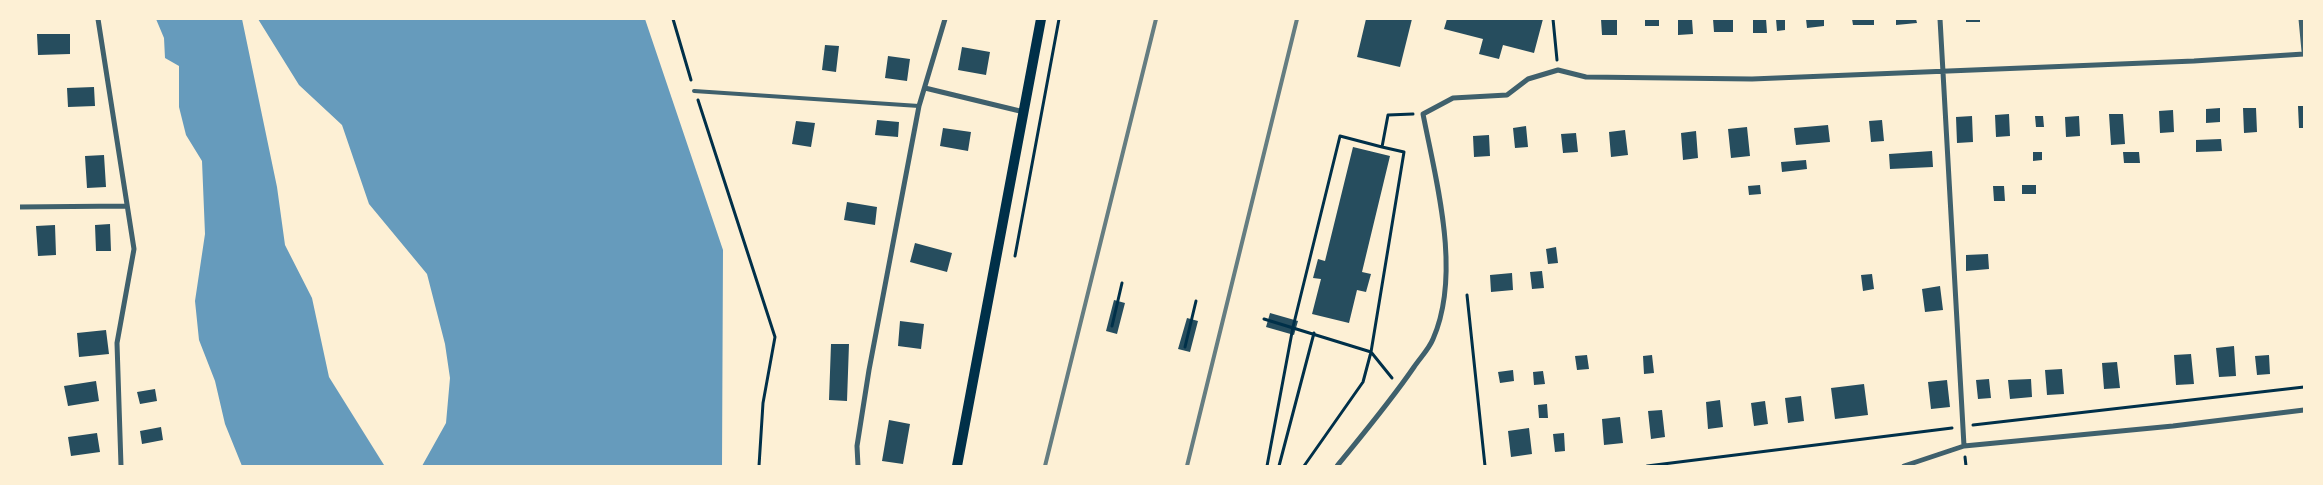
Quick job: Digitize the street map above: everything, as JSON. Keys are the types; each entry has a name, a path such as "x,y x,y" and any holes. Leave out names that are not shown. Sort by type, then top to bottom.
{"main road":[{"path":"957,466 1042,19"}],"street":[{"path":"98,19 134,249 117,343 121,466"},
{"path":"858,466 857,446 869,370 919,106 945,19"},
{"path":"1940,19 1964,446"},
{"path":"1336,466 1400,388 1433,339 1444,297 1446,257 1439,199 1422,114 1453,98 1507,95 1528,79 1558,70 1586,77 1722,79 2194,62 2304,52 2301,19"},
{"path":"925,88 1024,112"},
{"path":"19,207 126,206"},
{"path":"1904,466 1964,446 2173,426 2304,410"}],"lane":[{"path":"694,91 919,106"}],"path":[{"path":"673,19 694,91 775,337 763,403 760,466"},
{"path":"1015,256 1059,19"},
{"path":"1553,19 1558,70"},
{"path":"1382,147 1388,115 1422,114"},
{"path":"1267,466 1293,327 1340,136 1404,152 1370,352 1363,382 1304,466"},
{"path":"1112,326 1122,283"},
{"path":"1467,295 1485,466"},
{"path":"1185,347 1196,301"},
{"path":"1264,319 1370,352 1400,388"},
{"path":"1280,466 1314,333"}],"water":[{"path":"156,19 242,19 277,187 285,245 312,298 329,377 384,465 396,466 242,466 225,424 215,381 199,340 195,301 205,234 202,161 186,135 179,107 179,66 165,58 164,38"},
{"path":"258,19 645,19 723,250 722,466 422,466 446,423 450,378 445,344 427,274 369,204 342,125 299,85"}],"building":[{"path":"1366,19 1412,19 1400,67 1357,57"},
{"path":"1447,19 1543,19 1534,53 1503,45 1499,59 1479,54 1483,39 1444,29"},
{"path":"1601,19 1617,19 1617,35 1602,35"},
{"path":"1645,19 1659,19 1659,26 1645,26"},
{"path":"1678,19 1692,19 1693,34 1678,35"},
{"path":"1713,19 1733,19 1733,32 1714,32"},
{"path":"1753,19 1766,19 1767,33 1753,33"},
{"path":"1776,19 1785,19 1785,30 1777,31"},
{"path":"1806,19 1824,19 1824,26 1807,28"},
{"path":"1852,19 1874,19 1874,25 1853,25"},
{"path":"1896,19 1916,19 1917,23 1896,25"},
{"path":"1966,19 1980,19 1980,22 1966,22"},
{"path":"37,34 70,34 70,54 38,55"},
{"path":"825,45 839,46 836,72 822,70"},
{"path":"962,47 990,52 986,75 958,70"},
{"path":"888,56 910,59 907,81 885,78"},
{"path":"94,87 95,106 68,107 67,88"},
{"path":"2298,106 2304,106 2304,128 2299,128"},
{"path":"2220,108 2220,122 2206,123 2206,109"},
{"path":"2243,108 2256,108 2257,132 2244,133"},
{"path":"2173,110 2174,132 2160,133 2159,111"},
{"path":"2009,114 2010,136 1996,137 1995,115"},
{"path":"2109,114 2123,114 2125,144 2111,145"},
{"path":"1972,116 1973,142 1957,143 1956,117"},
{"path":"2035,116 2043,116 2044,127 2036,127"},
{"path":"2079,116 2080,136 2066,137 2065,117"},
{"path":"877,120 899,122 898,137 875,135"},
{"path":"1882,120 1884,141 1871,142 1869,121"},
{"path":"796,121 815,123 811,147 792,144"},
{"path":"1828,125 1830,142 1796,145 1794,128"},
{"path":"1526,126 1528,147 1515,148 1513,128"},
{"path":"1747,127 1750,156 1731,158 1728,129"},
{"path":"943,128 971,132 968,151 940,146"},
{"path":"1625,130 1628,155 1611,157 1609,132"},
{"path":"1696,131 1698,158 1683,160 1681,133"},
{"path":"1576,133 1578,152 1563,153 1561,134"},
{"path":"1489,135 1490,156 1474,157 1473,136"},
{"path":"2221,139 2222,151 2196,152 2196,140"},
{"path":"1353,147 1390,156 1362,272 1371,274 1366,292 1357,290 1349,323 1312,314 1321,279 1313,278 1318,259 1325,261"},
{"path":"1932,151 1933,167 1890,169 1889,154"},
{"path":"2033,152 2042,152 2042,160 2033,161"},
{"path":"2123,152 2139,152 2140,163 2124,163"},
{"path":"104,155 106,187 87,188 85,156"},
{"path":"1806,160 1807,169 1782,172 1781,162"},
{"path":"1760,185 1761,194 1749,195 1748,186"},
{"path":"2022,185 2036,185 2036,194 2022,194"},
{"path":"1993,186 2004,186 2005,201 1994,201"},
{"path":"847,202 877,207 875,225 844,220"},
{"path":"110,224 111,251 96,251 95,225"},
{"path":"55,225 56,255 38,256 36,226"},
{"path":"915,243 952,253 947,272 910,262"},
{"path":"1556,247 1558,263 1548,264 1546,249"},
{"path":"1988,254 1989,269 1966,271 1966,255"},
{"path":"1542,271 1544,288 1532,289 1530,272"},
{"path":"1512,273 1513,290 1491,292 1490,275"},
{"path":"1872,274 1874,289 1863,291 1861,275"},
{"path":"1940,286 1943,310 1925,312 1922,289"},
{"path":"1114,300 1125,303 1117,334 1106,331"},
{"path":"1270,313 1298,321 1294,335 1266,327"},
{"path":"1187,318 1198,321 1190,352 1178,349"},
{"path":"900,321 924,324 921,349 898,346"},
{"path":"106,330 109,354 79,357 77,333"},
{"path":"831,344 849,344 847,401 829,400"},
{"path":"2234,346 2236,376 2219,377 2216,348"},
{"path":"2191,354 2194,384 2176,385 2174,355"},
{"path":"1587,355 1589,369 1577,370 1575,356"},
{"path":"1652,355 1654,373 1644,374 1643,356"},
{"path":"2269,355 2270,374 2257,375 2255,356"},
{"path":"2117,362 2120,388 2104,389 2102,363"},
{"path":"2062,369 2064,394 2047,395 2045,370"},
{"path":"1513,370 1514,381 1500,383 1498,372"},
{"path":"1543,371 1545,384 1534,385 1533,372"},
{"path":"1989,379 1991,398 1978,399 1976,380"},
{"path":"2031,379 2032,397 2010,399 2008,380"},
{"path":"1947,380 1950,407 1931,409 1928,382"},
{"path":"96,381 99,401 68,406 64,386"},
{"path":"1864,384 1868,415 1835,419 1831,388"},
{"path":"155,389 157,401 140,404 137,392"},
{"path":"1801,396 1804,421 1788,423 1785,398"},
{"path":"1720,400 1723,427 1708,429 1706,402"},
{"path":"1765,401 1768,424 1754,426 1751,403"},
{"path":"1547,404 1548,418 1539,418 1538,405"},
{"path":"1662,410 1665,437 1651,439 1648,411"},
{"path":"1620,417 1623,443 1604,445 1602,419"},
{"path":"889,420 910,424 903,464 882,461"},
{"path":"161,427 163,440 142,444 140,431"},
{"path":"1529,428 1532,454 1511,457 1508,431"},
{"path":"97,433 100,452 71,456 68,437"},
{"path":"1564,433 1565,451 1555,452 1553,434"}],"railway":[{"path":"1045,466 1156,19"},
{"path":"1187,466 1297,19"}]}
